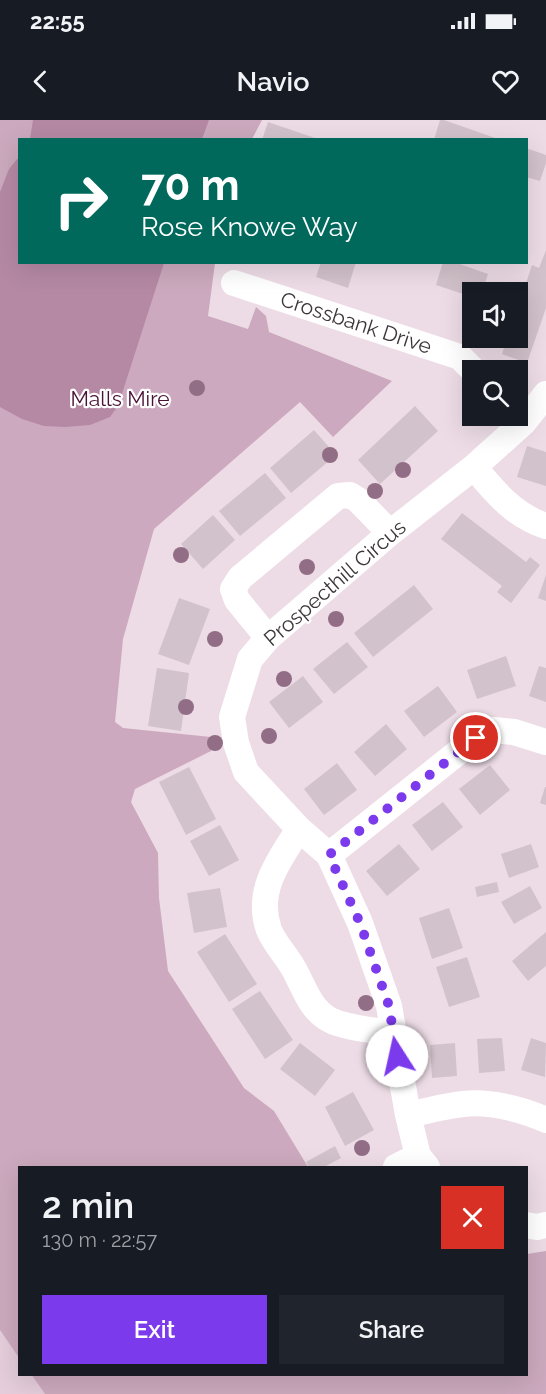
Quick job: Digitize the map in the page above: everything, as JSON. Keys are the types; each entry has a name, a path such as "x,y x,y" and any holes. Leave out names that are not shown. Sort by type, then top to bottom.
{"street":[{"name":"Crossbank Drive","path":"234,284 460,357 463,360"},
{"name":"Prospecthill Circus","path":"528,411 546,394"},
{"name":"Prospecthill Circus","path":"414,1163 389,1006 364,933 329,855 300,829 246,772 236,743 232,717 250,659 268,638 390,533 474,467 513,426"},
{"path":"474,467 502,500 534,522 546,526"},
{"path":"268,638 237,600 233,589 240,578 338,496 350,495 358,500 390,533"},
{"path":"329,855 476,738 493,730 514,732 546,742"},
{"path":"300,829 282,856 264,897 270,932 315,1009 330,1020 393,1034"},
{"path":"408,1115 464,1104 513,1109 546,1120"},
{"path":"528,1225 537,1227 546,1225"}],"shaded area":[{"path":"33,120 209,120 202,138 30,138"},
{"path":"18,158 18,264 164,264 118,406 110,417 90,425 44,426 22,419 0,407 0,192 9,169"},
{"path":"0,1330 18,1357 18,1376 32,1376 45,1394 0,1394"}],"green space":[{"name":"Malls Mire","path":"0,120 262,120 253,138 18,138 18,264 215,264 208,316 248,329 256,307 266,316 269,332 392,381 333,437 300,402 154,529 123,639 115,722 123,728 211,737 211,751 135,789 131,802 158,853 159,898 168,971 244,1088 274,1111 307,1166 18,1166 18,1357 0,1330"},
{"path":"546,1251 546,1394 45,1394 32,1376 528,1376 528,1254"}],"building":[{"path":"440,120 444,120 495,138 435,138"},
{"path":"268,122 315,138 263,138"},
{"path":"528,149 546,155 540,181 528,178"},
{"path":"546,250 546,308 528,360 519,360 502,354 504,348 528,348 526,282 532,265 539,268"},
{"path":"320,264 355,264 348,288 316,277"},
{"path":"442,264 460,264 488,274 485,282 462,282 462,294 436,285"},
{"path":"415,406 438,431 380,484 358,460"},
{"path":"314,430 336,455 291,493 270,468"},
{"path":"527,446 546,452 546,486 517,477"},
{"path":"265,473 286,498 240,536 219,511"},
{"path":"462,513 526,562 530,557 540,565 511,603 497,592 502,586 441,539"},
{"path":"213,515 235,540 203,569 181,544"},
{"path":"546,575 546,601 538,598"},
{"path":"414,585 433,609 373,657 354,633"},
{"path":"179,598 210,609 189,665 158,654"},
{"path":"347,642 368,667 334,694 313,669"},
{"path":"506,656 516,686 477,699 467,670"},
{"path":"539,666 546,668 546,702 529,696"},
{"path":"157,668 189,673 181,731 148,726"},
{"path":"303,676 323,702 289,728 269,702"},
{"path":"438,686 457,712 424,737 404,711"},
{"path":"386,724 407,749 375,776 354,752"},
{"path":"337,763 357,790 324,815 304,789"},
{"path":"490,765 510,790 480,815 459,789"},
{"path":"189,767 216,819 186,835 159,782"},
{"path":"546,787 546,805 540,803"},
{"path":"443,802 463,827 432,851 412,825"},
{"path":"220,825 239,860 209,876 190,841"},
{"path":"399,844 420,869 387,896 366,871"},
{"path":"531,844 539,867 509,878 501,854"},
{"path":"497,882 499,892 477,897 475,887"},
{"path":"530,886 542,908 514,924 501,902"},
{"path":"220,888 227,927 194,933 187,893"},
{"path":"449,908 463,948 432,959 419,918"},
{"path":"546,932 546,966 528,981 512,961"},
{"path":"225,934 257,984 229,1002 197,952"},
{"path":"467,957 480,997 449,1007 436,967"},
{"path":"260,991 293,1040 265,1059 232,1009"},
{"path":"502,1038 505,1071 479,1073 477,1039"},
{"path":"531,1038 546,1043 545,1077 521,1070"},
{"path":"300,1043 335,1070 315,1096 280,1069"},
{"path":"455,1043 457,1076 432,1078 430,1045"},
{"path":"353,1092 374,1130 345,1146 325,1107"},
{"path":"335,1146 341,1158 326,1166 308,1166 306,1162"}],"route":[{"path":"397,1056 389,1006 360,923 329,855 476,738"}]}
